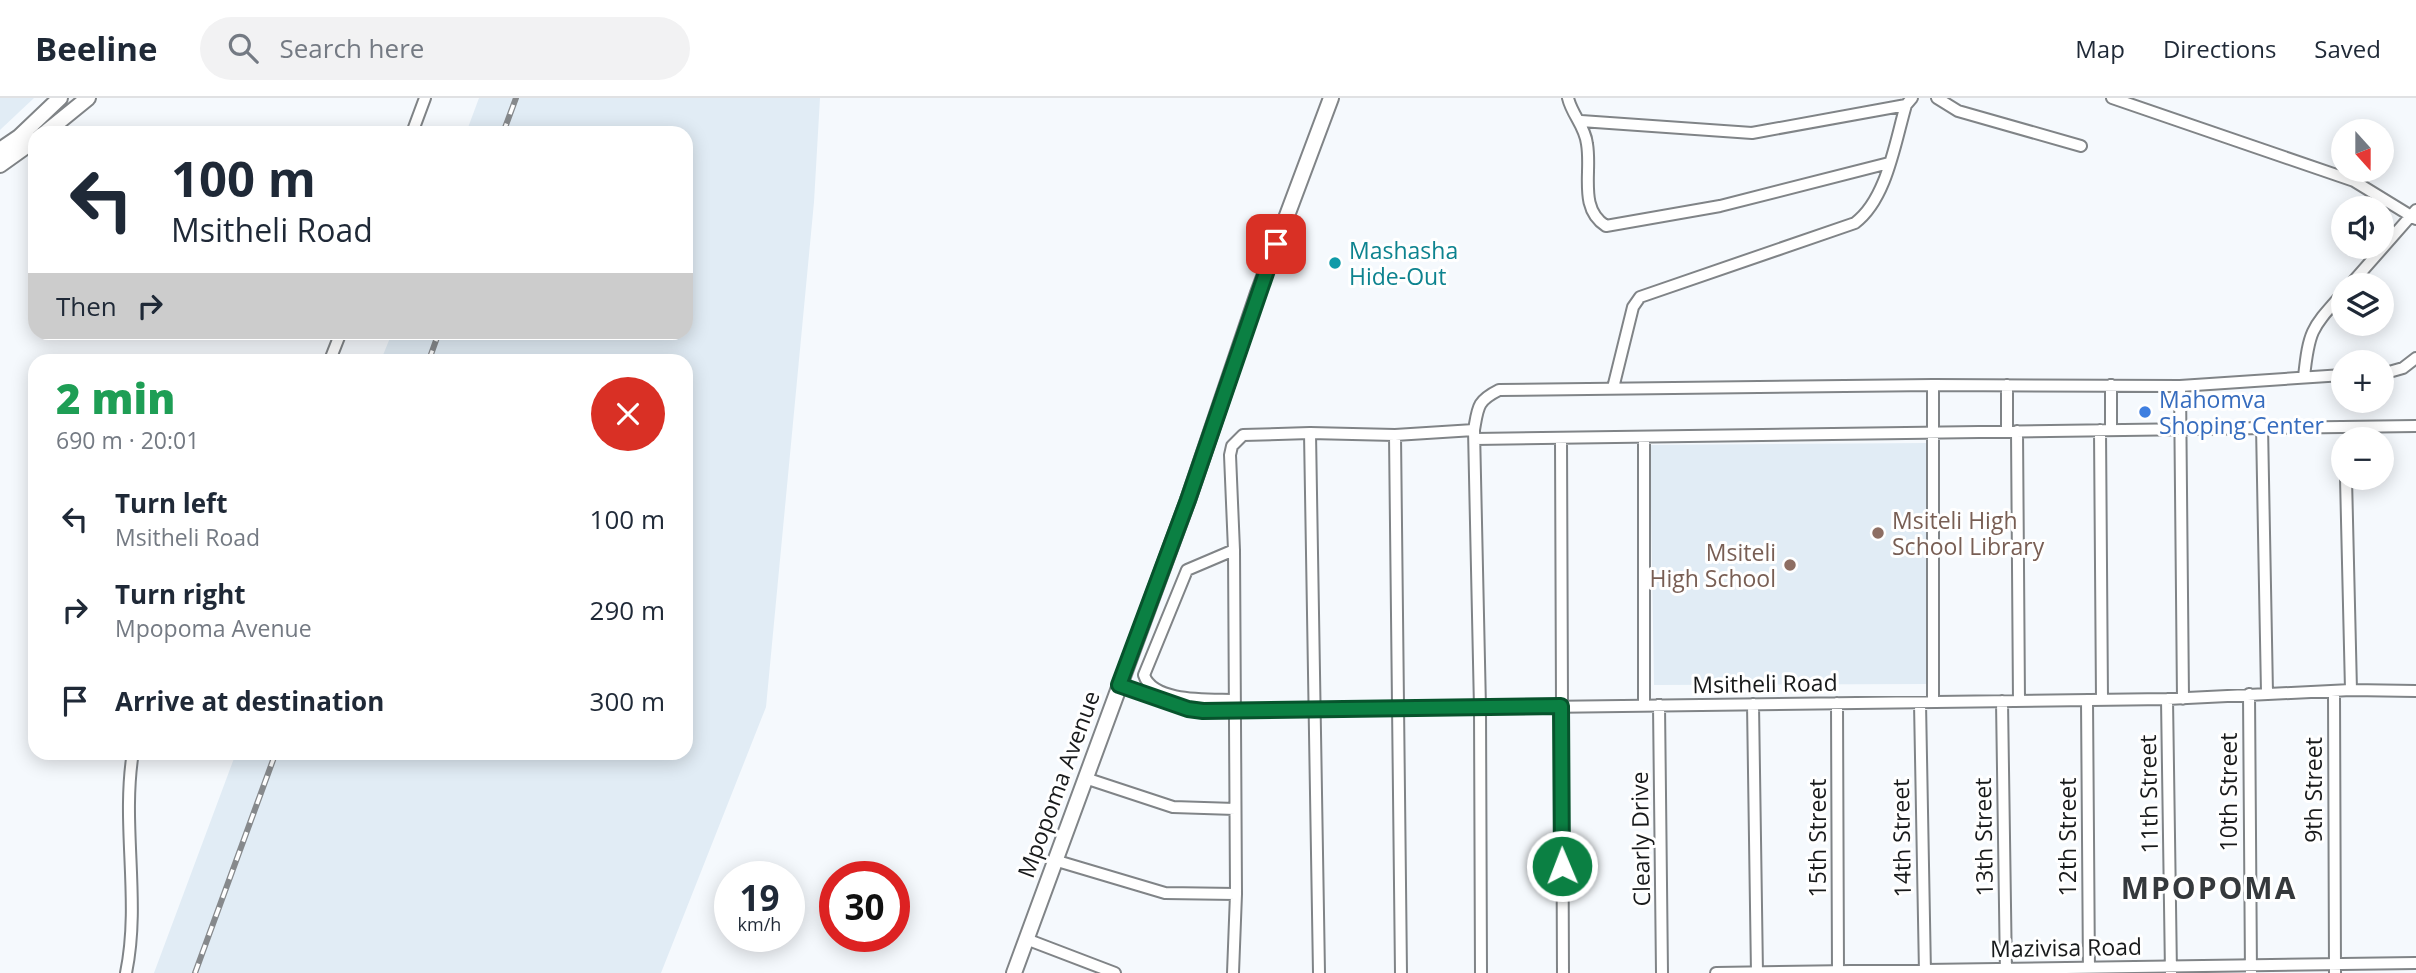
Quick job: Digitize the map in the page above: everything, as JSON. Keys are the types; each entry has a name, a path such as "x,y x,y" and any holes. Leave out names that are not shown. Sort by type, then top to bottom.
{"street":[{"path":"30,126 60,98"},
{"path":"54,126 88,98"},
{"path":"415,126 425,98"},
{"name":"Mpopoma Avenue","path":"1014,973 1188,500 1258,293 1331,98"},
{"path":"1568,98 1571,109 1581,121 1587,143 1589,205 1596,220 1606,226 1720,206 1889,163"},
{"path":"1937,98 1958,111 2081,146"},
{"path":"2112,98 2354,181 2415,215 2361,273"},
{"path":"1581,121 1752,133 1909,101 1876,200 1867,214 1855,223 1640,297 1633,307 1614,388"},
{"path":"0,150 28,128"},
{"path":"0,165 28,145"},
{"path":"2304,377 2308,341 2315,324 2331,306"},
{"path":"2394,371 2403,368 2416,358"},
{"path":"1481,973 1475,435 1478,407 1483,399 1499,390 1933,385 2180,386 2331,376"},
{"path":"1933,385 1933,702"},
{"path":"2007,385 2012,431 2019,701"},
{"path":"2102,700 2106,430 2111,386"},
{"path":"2180,386 2183,699"},
{"path":"2262,426 2267,693"},
{"path":"1234,973 1234,550 1230,455 1232,446 1243,436 1310,433 1561,439 2262,426 2416,426"},
{"path":"1310,433 1319,973"},
{"path":"1395,435 1401,973"},
{"path":"1644,437 1644,705"},
{"path":"1561,439 1563,973"},
{"path":"2346,490 2350,690"},
{"path":"1234,550 1187,569 1144,675 1150,686 1183,699 1234,706"},
{"name":"Msitheli Road","path":"1119,685 1188,709 1234,706 1314,709 1920,703 2183,699 2350,690 2416,691"},
{"name":"9th Street","path":"2334,692 2334,968"},
{"name":"10th Street","path":"2249,694 2251,968"},
{"name":"11th Street","path":"2167,699 2171,970"},
{"name":"12th Street","path":"2087,700 2089,970"},
{"name":"13th Street","path":"2002,701 2006,971"},
{"name":"15th Street","path":"1837,703 1838,972"},
{"name":"14th Street","path":"1920,703 1925,971"},
{"path":"1753,704 1757,973"},
{"name":"Clearly Drive","path":"1659,705 1662,973"},
{"path":"126,973 132,933 130,797 132,760"},
{"path":"1085,778 1173,807 1235,809"},
{"path":"1054,860 1165,893 1236,894"},
{"path":"1026,939 1115,973"},
{"name":"Mazivisa Road","path":"1716,973 2334,968 2416,963"}],"shaded area":[{"path":"0,98 34,98 0,130"},
{"path":"479,98 820,98 814,202 766,707 661,973 154,973 233,760 693,760 693,354 383,354 389,340 693,340 693,126 469,126"},
{"name":"Msiteli High School","path":"1926,443 1930,684 1654,685 1650,445"}],"railway":[{"path":"506,126 516,98"},
{"path":"431,354 436,340"},
{"path":"195,973 273,760"}],"place":[{"name":"Mashasha Hide-Out","path":"1335,263"},
{"name":"Mahomva Shoping Center","path":"2145,412"},
{"name":"Msiteli High School Library","path":"1878,533"},
{"name":"Msiteli High School","path":"1790,565"}],"district":[{"name":"MPOPOMA","path":"2209,887"}],"route":[{"path":"1276,244 1188,500 1119,685 1188,709 1203,711 1561,706 1562,866"}]}
